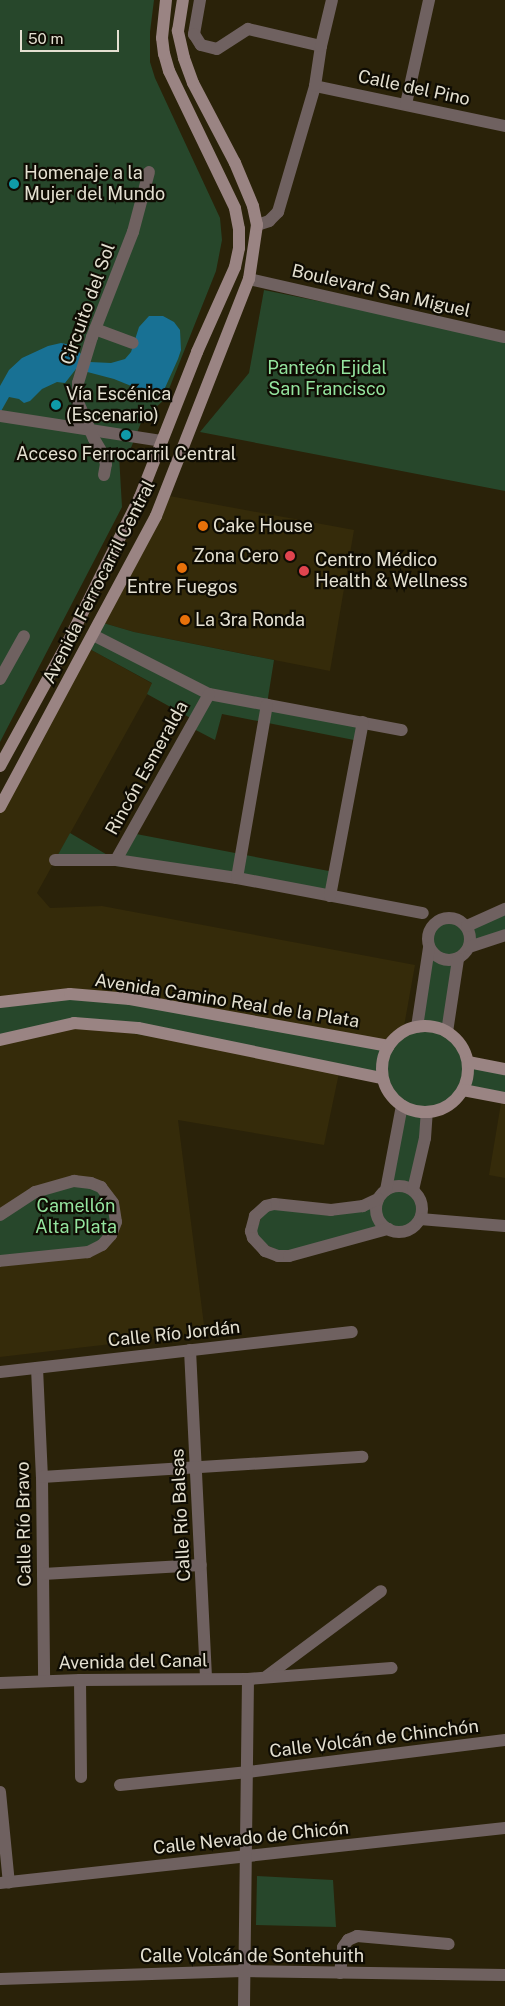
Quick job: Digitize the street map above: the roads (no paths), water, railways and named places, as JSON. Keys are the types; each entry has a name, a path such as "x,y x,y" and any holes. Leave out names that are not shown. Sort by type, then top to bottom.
{"street":[{"name":"Avenida Ferrocarril Central","path":"0,766 76,626 140,497 197,352 235,267 239,248 235,208 169,70 164,54 162,38 166,0"},
{"name":"Avenida Ferrocarril Central","path":"0,807 156,516 249,279 257,225 253,206 226,144 193,84 184,58 178,30 183,0"},
{"path":"200,0 194,34 201,46 216,49 248,29 321,46"},
{"path":"257,225 269,222 278,212 316,86 321,46 332,0"},
{"path":"406,104 428,0"},
{"name":"Calle del Pino","path":"316,86 505,126"},
{"path":"209,153 226,144"},
{"name":"Circuito del Sol","path":"104,475 106,464 103,454 78,402 78,383 95,329 133,232 148,172"},
{"name":"Boulevard San Miguel","path":"249,279 505,337"},
{"path":"95,329 133,343"},
{"path":"0,416 161,441"},
{"name":"Rincón Esmeralda","path":"93,635 209,694 402,730"},
{"path":"0,679 24,636"},
{"name":"Rincón Esmeralda","path":"116,860 209,694"},
{"path":"237,878 267,704"},
{"path":"330,896 363,722"},
{"name":"Rincón Esmeralda","path":"55,860 116,860 237,878 423,913"},
{"path":"466,926 505,909"},
{"path":"417,1026 429,948 428,934 435,922 441,918 455,918 466,926 470,933 468,947 458,959 447,1032"},
{"path":"468,947 505,935"},
{"path":"429,948 438,958 458,959"},
{"name":"Avenida Camino Real de la Plata","path":"0,1002 70,994 130,999 388,1046"},
{"path":"0,1040 74,1023 138,1028 382,1078"},
{"path":"417,1026 426,1026 447,1032 463,1048 468,1062 468,1076 462,1090 453,1102 442,1109 427,1112 414,1111 402,1105 392,1097 382,1078 383,1058 388,1046 399,1035 417,1026"},
{"path":"468,1062 505,1069"},
{"path":"462,1090 505,1098"},
{"path":"388,1229 378,1217 376,1210 382,1194 402,1105"},
{"path":"413,1190 425,1138 427,1112"},
{"path":"0,1215 35,1192 74,1181 91,1183 102,1187 113,1203 116,1222 106,1240 88,1252 0,1261"},
{"path":"400,1185 413,1190 422,1204 420,1219 410,1230 402,1232 388,1229 289,1256 278,1256 265,1251 253,1238 251,1230 255,1216 266,1206 274,1204 331,1210 363,1206 400,1185"},
{"path":"420,1219 505,1226"},
{"name":"Calle Río Jordán","path":"0,1372 352,1332"},
{"name":"Calle Río Balsas","path":"190,1350 206,1678"},
{"name":"Calle Río Bravo","path":"37,1368 42,1477 44,1681"},
{"path":"42,1477 362,1457"},
{"path":"43,1574 201,1565"},
{"name":"Avenida del Canal","path":"266,1676 381,1591"},
{"name":"Avenida del Canal","path":"0,1683 80,1680 248,1679 266,1676 392,1668"},
{"name":"Calle Volcán de Chinchón","path":"244,2006 248,1679"},
{"path":"80,1680 81,1777"},
{"name":"Calle Volcán de Chinchón","path":"120,1785 248,1772 505,1740"},
{"path":"0,1792 4,1883"},
{"name":"Calle Nevado de Chicón","path":"4,1883 505,1828"},
{"path":"340,1973 343,1947 348,1940 357,1936 449,1944"},
{"name":"Calle Volcán de Sontehuith","path":"0,1979 244,1971 505,1974"}],"water":[{"path":"149,316 163,316 174,322 180,330 181,350 164,390 151,394 114,379 76,369 65,383 57,382 42,389 30,401 24,403 19,399 9,397 0,413 0,386 9,370 22,358 48,346 61,343 71,345 90,362 111,363 125,359 131,352 139,327"}],"place":[{"name":"Homenaje a la Mujer del Mundo","path":"14,184"},
{"name":"Vía Escénica (Escenario)","path":"56,405"},
{"name":"Acceso Ferrocarril Central","path":"126,435"},
{"name":"Cake House","path":"203,526"},
{"name":"Zona Cero","path":"290,556"},
{"name":"Entre Fuegos","path":"182,568"},
{"name":"Centro Médico Health & Wellness","path":"304,571"},
{"name":"La 3ra Ronda","path":"185,620"}],"park label":[{"name":"Panteón Ejidal San Francisco","path":"327,379"},
{"name":"Camellón Alta Plata","path":"76,1217"}]}
